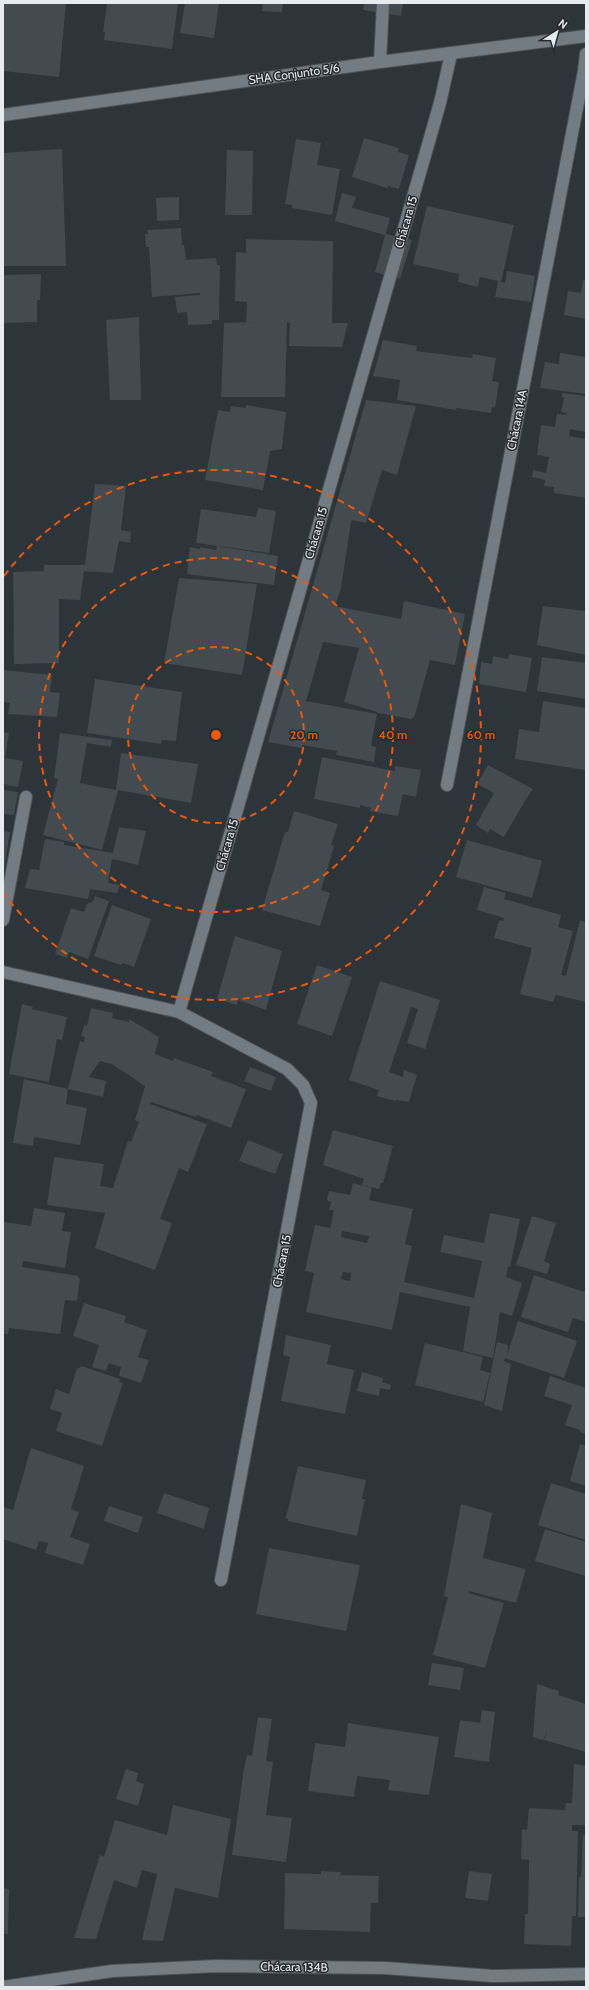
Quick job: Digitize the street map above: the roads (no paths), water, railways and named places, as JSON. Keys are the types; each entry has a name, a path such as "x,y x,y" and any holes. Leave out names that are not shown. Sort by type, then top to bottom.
{"street":[{"path":"380,62 383,3"},
{"name":"SHA Conjunto 5/6","path":"3,114 380,62 586,36"},
{"name":"Chácara 15","path":"179,1012 437,111 451,54"},
{"name":"Chácara 14A","path":"447,785 584,71 586,54"},
{"path":"3,920 26,797"},
{"name":"Chácara 15","path":"3,972 179,1012 287,1069 303,1085 312,1103 221,1580"},
{"name":"Chácara 134B","path":"3,1986 112,1971 216,1966 385,1968 493,1976 586,1974"}]}
